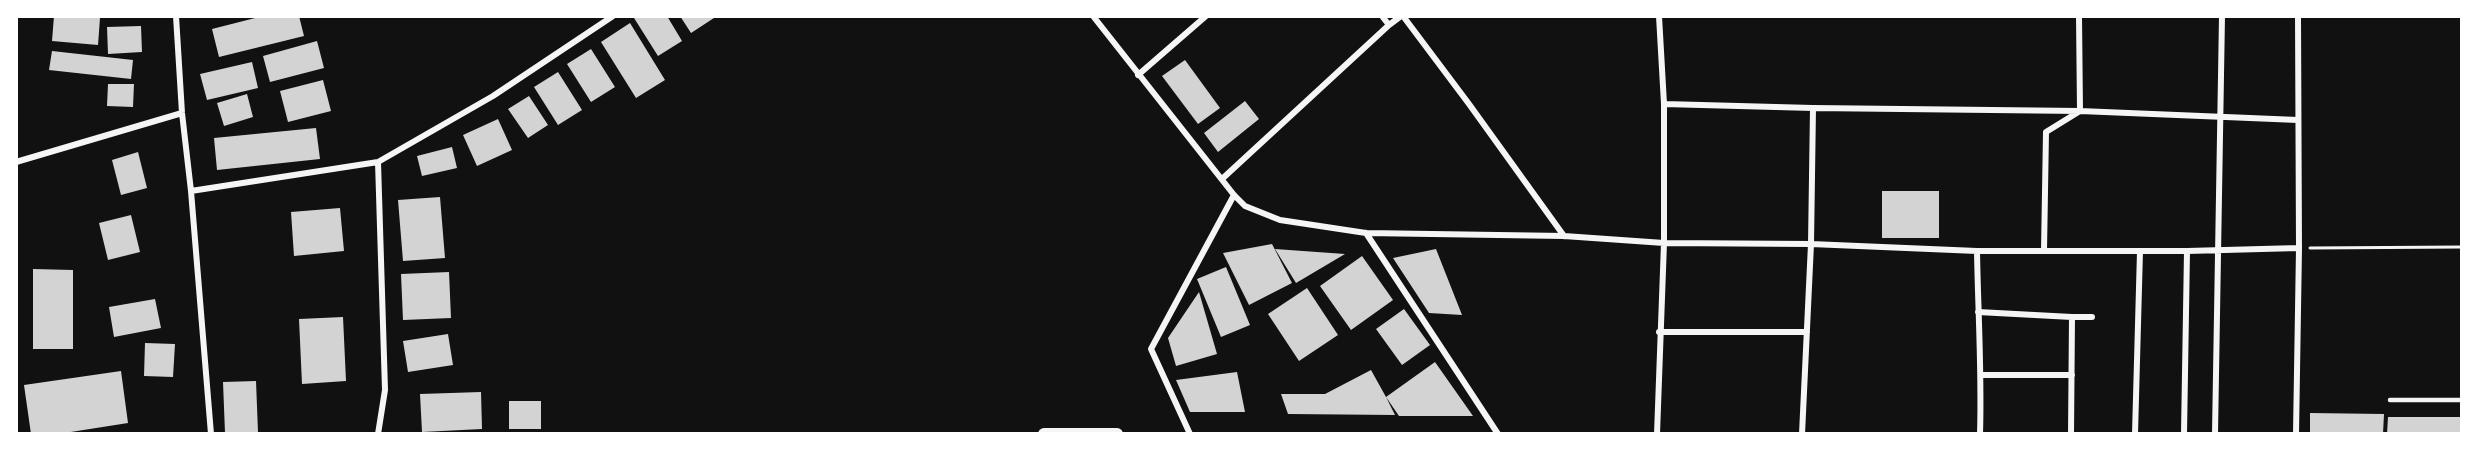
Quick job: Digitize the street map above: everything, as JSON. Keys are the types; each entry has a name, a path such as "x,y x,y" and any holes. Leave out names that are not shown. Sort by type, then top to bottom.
{"main road":[{"path":"1044,434 1117,434"}],"street":[{"path":"176,16 182,113 191,191 211,434"},
{"path":"191,191 378,162 493,96 613,16"},
{"path":"1093,16 1234,195 1245,206 1280,220 1366,233 1564,236 1664,243 1811,244 1977,251 2187,251 2299,248"},
{"path":"1138,75 1206,16"},
{"path":"1382,16 1389,25"},
{"path":"1222,179 1389,25 1402,16 1564,236"},
{"path":"1657,434 1664,243 1664,104 1659,16"},
{"path":"2079,16 2080,111"},
{"path":"2215,434 2222,16"},
{"path":"2296,434 2299,248 2298,16"},
{"path":"1664,104 2080,111 2298,120"},
{"path":"1802,434 1811,244 1813,108"},
{"path":"2044,251 2046,132 2080,111"},
{"path":"16,162 182,113"},
{"path":"378,162 385,390 378,434"},
{"path":"1190,434 1150,349 1234,195"},
{"path":"1366,233 1498,434"},
{"path":"1977,251 1982,375 1980,434"},
{"path":"2135,434 2140,251"},
{"path":"2184,434 2187,251"},
{"path":"1978,312 2092,317"},
{"path":"2072,317 2072,434"},
{"path":"1659,332 1807,332"},
{"path":"1982,375 2072,375"}],"lane":[{"path":"2390,400 2462,400"}],"path":[{"path":"2299,248 2462,247"}],"building":[{"path":"54,16 100,18 98,45 52,41"},
{"path":"263,16 299,16 304,36 219,57 212,29"},
{"path":"636,16 667,16 682,41 658,56 634,18"},
{"path":"680,16 713,16 714,18 691,33"},
{"path":"630,23 665,80 636,98 601,42"},
{"path":"141,26 142,52 108,54 107,27"},
{"path":"317,41 324,68 270,82 263,56"},
{"path":"591,49 615,87 591,102 567,64"},
{"path":"52,51 133,60 131,79 49,70"},
{"path":"1185,60 1220,108 1198,124 1162,76"},
{"path":"252,62 258,88 207,100 200,74"},
{"path":"558,72 582,110 558,125 534,87"},
{"path":"323,80 331,111 288,122 280,91"},
{"path":"108,84 134,84 133,107 107,106"},
{"path":"247,94 253,117 224,126 217,103"},
{"path":"529,96 548,125 528,138 508,109"},
{"path":"1245,101 1259,119 1218,152 1204,133"},
{"path":"498,119 512,150 477,166 463,135"},
{"path":"316,128 320,159 217,170 214,138"},
{"path":"452,147 457,168 422,176 417,156"},
{"path":"138,152 147,188 121,195 112,160"},
{"path":"1882,191 1939,191 1939,238 1882,238"},
{"path":"440,197 445,258 403,261 398,200"},
{"path":"340,208 344,251 294,256 291,212"},
{"path":"131,215 140,252 108,260 99,223"},
{"path":"1272,244 1292,283 1249,305 1223,253"},
{"path":"1275,249 1345,254 1296,283"},
{"path":"1436,249 1462,315 1429,313 1393,258"},
{"path":"1362,256 1393,300 1351,330 1320,286"},
{"path":"1226,267 1250,325 1221,337 1197,279"},
{"path":"33,269 73,270 73,349 33,349"},
{"path":"449,272 451,318 403,320 401,274"},
{"path":"1307,288 1338,335 1299,361 1268,314"},
{"path":"1199,292 1217,354 1176,366 1168,338"},
{"path":"155,299 161,328 114,337 109,307"},
{"path":"1404,309 1430,345 1402,365 1376,329"},
{"path":"343,317 346,381 302,384 299,319"},
{"path":"448,334 453,365 408,372 403,341"},
{"path":"145,343 175,344 173,377 144,376"},
{"path":"1435,362 1473,416 1399,416 1386,397"},
{"path":"1371,370 1395,415 1288,414 1281,394 1325,394"},
{"path":"121,371 128,423 58,434 31,434 24,385"},
{"path":"1237,372 1245,412 1190,412 1176,380"},
{"path":"256,381 258,432 225,433 223,382"},
{"path":"481,392 482,429 422,432 420,394"},
{"path":"509,401 541,401 541,429 509,429"},
{"path":"2310,413 2384,414 2383,434 2310,434"},
{"path":"2388,417 2462,417 2462,434 2387,434"}]}
